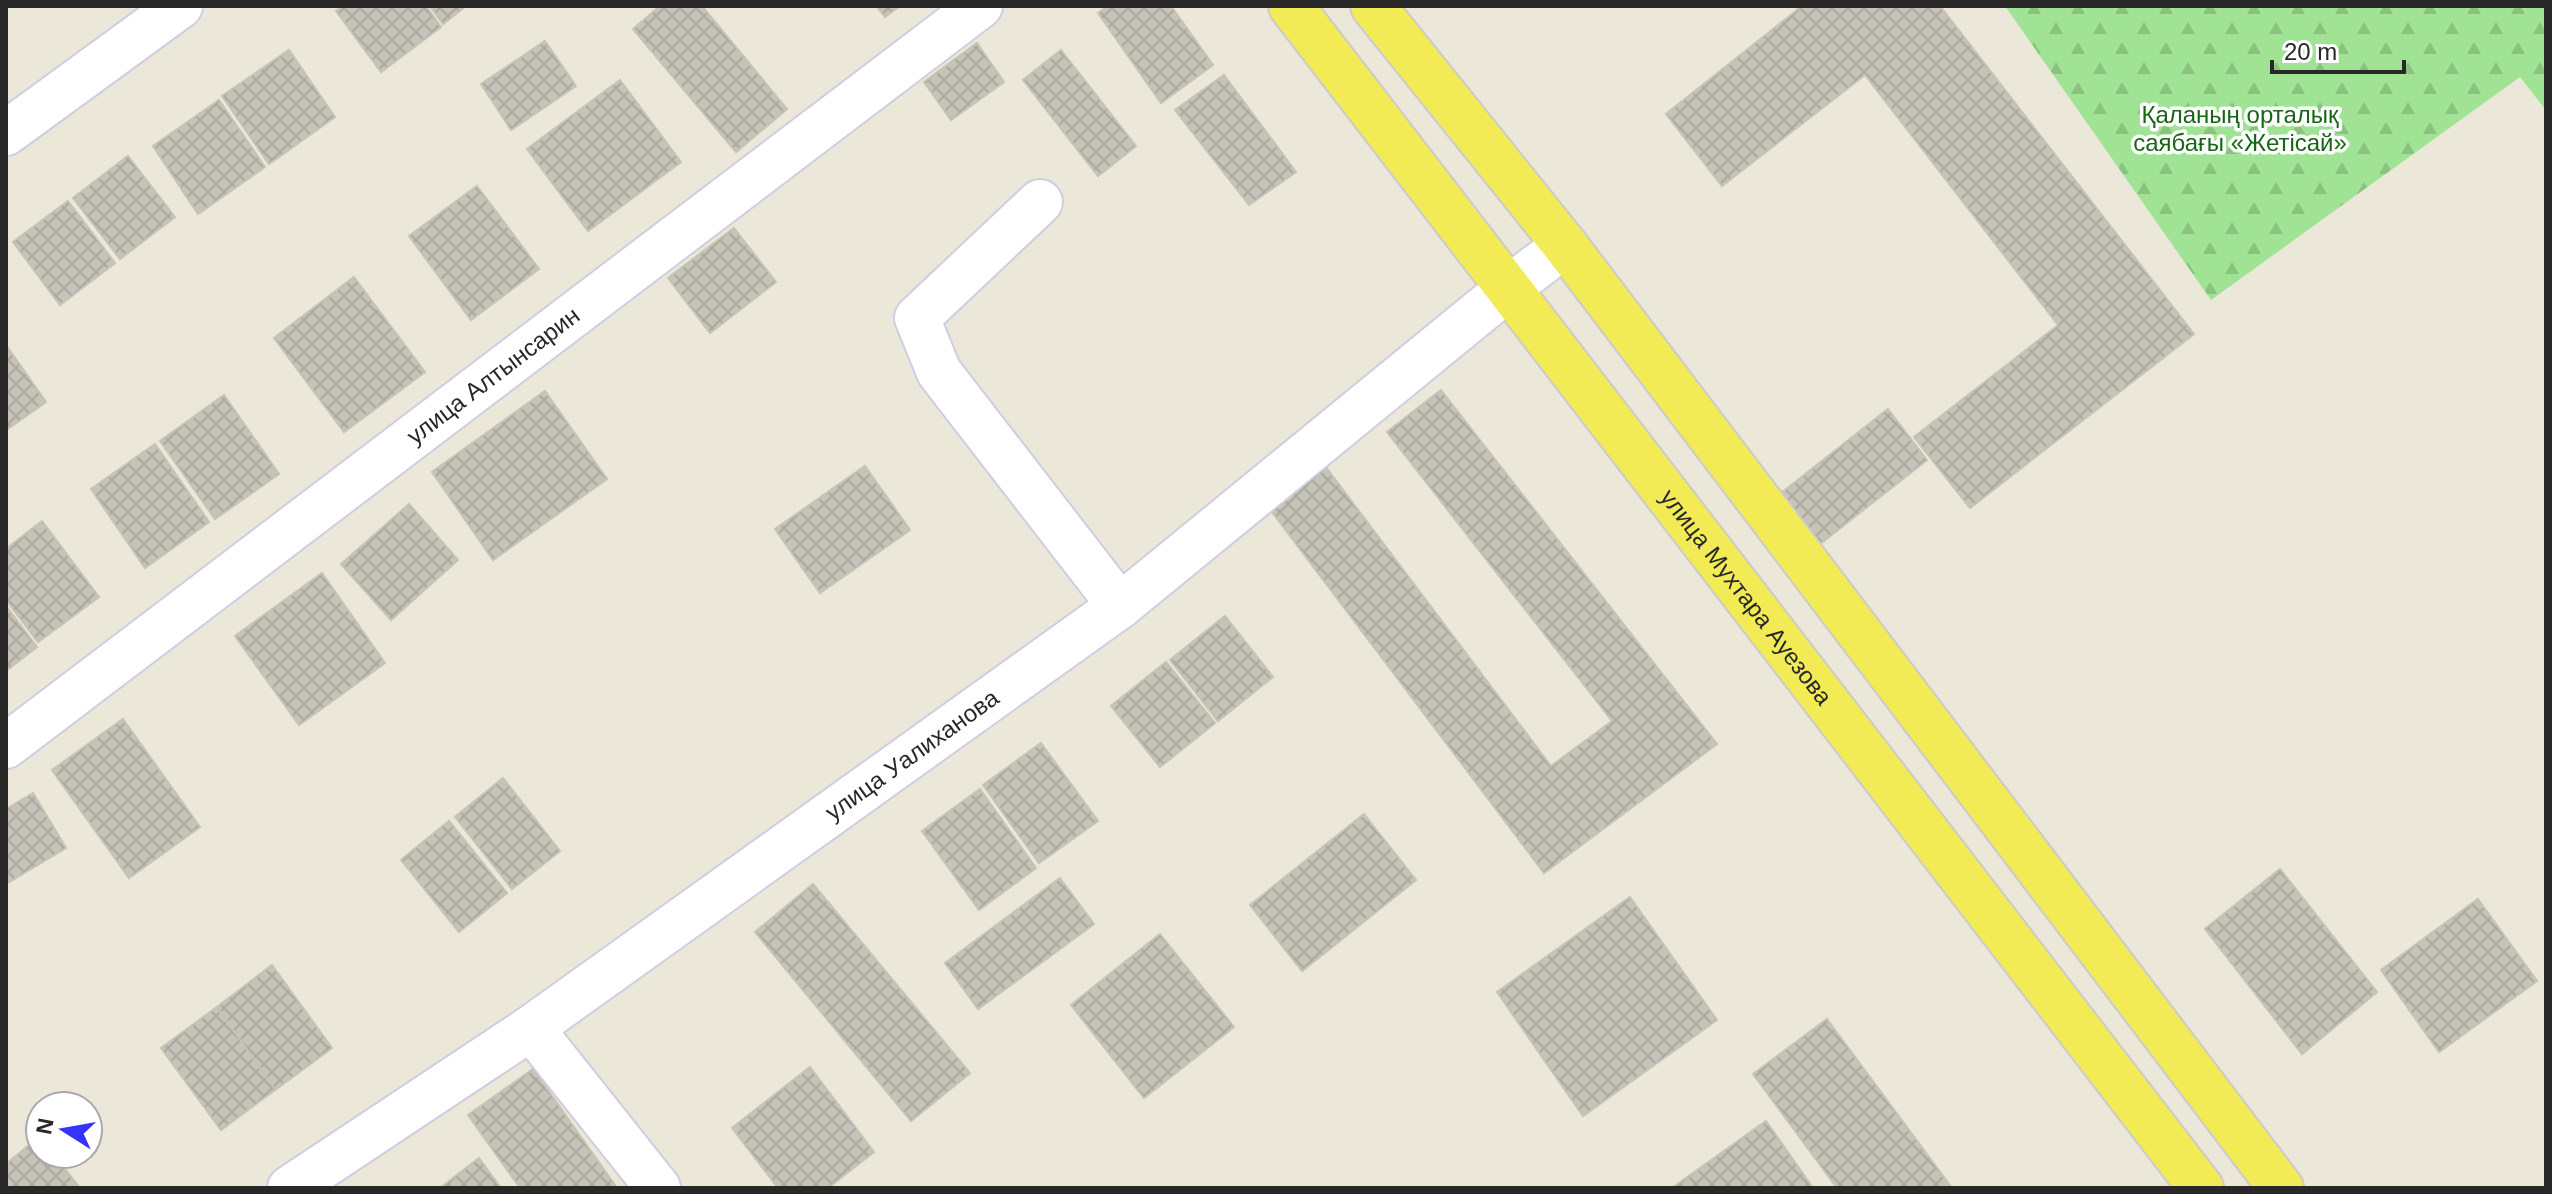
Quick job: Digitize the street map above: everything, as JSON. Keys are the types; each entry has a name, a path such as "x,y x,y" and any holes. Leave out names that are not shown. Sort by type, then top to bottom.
{"main road":[{"name":"улица Мухтара Ауезова","path":"1291,6 2201,1188"},
{"path":"1373,6 1565,245 2281,1188"}],"street":[{"path":"6,133 180,6"},
{"name":"улица Алтынсарин","path":"6,746 980,6"},
{"path":"1040,202 917,318 939,372 1120,606"},
{"name":"улица Уалиханова","path":"290,1188 531,1028 1120,606 1565,245"},
{"path":"531,1028 658,1188"}],"green space":[{"name":"Қаланың орталық саябағы «Жетісай»","path":"2005,6 2546,6 2546,110 2520,77 2211,300"}],"building":[{"path":"343,6 426,6 441,27 381,72 336,11"},
{"path":"430,6 466,6 443,24"},
{"path":"660,6 702,6 787,109 736,152 633,29"},
{"path":"876,6 900,6 885,17"},
{"path":"1108,6 1171,6 1213,65 1161,103 1098,13"},
{"path":"1802,6 1940,6 2194,334 1970,508 1914,437 2058,325 1865,75 1722,186 1666,114"},
{"path":"545,41 576,86 511,130 481,84"},
{"path":"977,43 1004,82 951,120 924,82"},
{"path":"289,50 335,117 269,164 222,96"},
{"path":"1061,50 1136,146 1098,176 1023,80"},
{"path":"1224,75 1296,172 1249,205 1175,110"},
{"path":"620,80 681,162 588,231 527,149"},
{"path":"219,100 265,167 198,214 153,146"},
{"path":"128,156 175,217 120,259 73,198"},
{"path":"477,186 539,269 471,320 409,236"},
{"path":"68,201 115,263 60,305 13,242"},
{"path":"734,228 776,282 710,333 668,278"},
{"path":"354,277 425,372 344,432 274,338"},
{"path":"6,345 46,402 6,430"},
{"path":"1441,390 1717,744 1544,873 1269,508 1325,466 1551,766 1612,721 1387,432"},
{"path":"545,391 607,479 493,560 432,472"},
{"path":"224,395 279,474 215,519 160,441"},
{"path":"1888,409 1927,460 1820,544 1780,494"},
{"path":"155,444 209,522 145,568 91,489"},
{"path":"865,466 910,530 820,593 775,529"},
{"path":"409,504 458,560 391,620 341,564"},
{"path":"42,521 99,597 38,642 6,600 6,549"},
{"path":"322,573 385,663 299,725 235,636"},
{"path":"6,606 37,647 6,671"},
{"path":"1225,616 1273,677 1218,721 1170,660"},
{"path":"1166,662 1215,723 1160,767 1111,706"},
{"path":"123,719 200,827 129,878 52,770"},
{"path":"1041,743 1098,821 1039,863 983,785"},
{"path":"503,778 560,851 512,889 455,817"},
{"path":"980,789 1036,868 979,910 922,831"},
{"path":"33,793 66,848 6,884 6,809"},
{"path":"1364,814 1416,880 1302,971 1250,905"},
{"path":"449,821 507,893 459,932 401,860"},
{"path":"2280,869 2377,992 2302,1054 2205,929"},
{"path":"1060,878 1094,924 978,1009 945,963"},
{"path":"813,884 970,1073 911,1121 755,932"},
{"path":"1630,897 1717,1020 1583,1116 1497,992"},
{"path":"2478,899 2537,981 2439,1052 2381,970"},
{"path":"1160,934 1234,1027 1144,1098 1071,1005"},
{"path":"272,965 332,1048 275,1090 217,1007"},
{"path":"217,1007 275,1090 221,1130 161,1048"},
{"path":"1827,1019 1952,1188 1837,1188 1753,1074"},
{"path":"810,1067 874,1152 828,1188 778,1188 732,1128"},
{"path":"533,1069 617,1188 520,1188 468,1115"},
{"path":"1766,1121 1813,1188 1672,1188"},
{"path":"24,1149 24,1170 66,1170 80,1188 6,1188 6,1164"},
{"path":"479,1158 501,1188 440,1188"}]}
